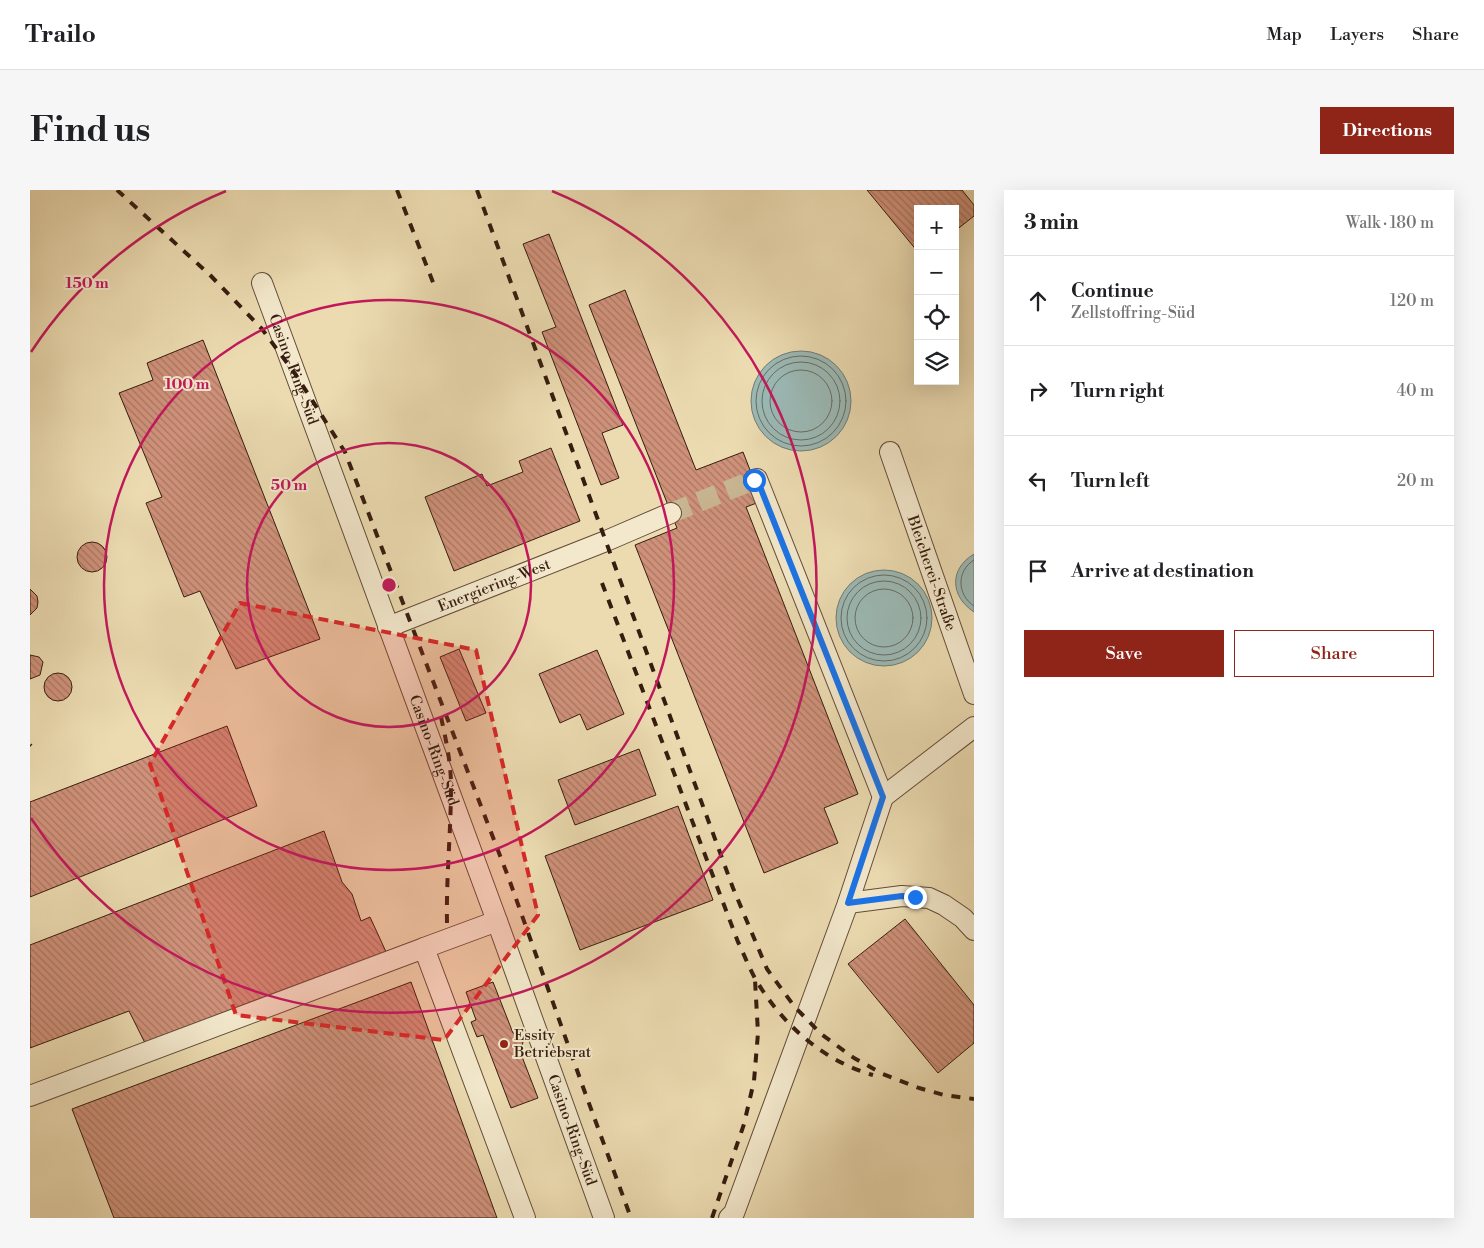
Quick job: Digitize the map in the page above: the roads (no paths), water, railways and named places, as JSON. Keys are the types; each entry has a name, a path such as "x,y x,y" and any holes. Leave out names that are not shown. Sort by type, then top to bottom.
{"lane":[{"name":"Casino-Ring-Süd","path":"262,283 604,1218"},
{"name":"Bleicherei-Straße","path":"890,452 974,694"},
{"path":"756,479 883,797"},
{"name":"Energiering-West","path":"388,627 599,544 671,513"},
{"path":"729,1218 734,1213 848,903 883,797 974,727"},
{"path":"848,903 902,896 929,898 944,905 963,918 974,930"},
{"path":"30,1096 497,922"},
{"path":"424,948 525,1218"}],"water":[{"path":"801,351 811,352 829,359 843,373 850,391 850,411 843,429 829,443 811,450 801,451 791,450 773,443 759,429 752,411 751,401 752,391 759,373 773,359 791,352"},
{"path":"974,554 974,612 960,598 956,583 960,567"},
{"path":"884,570 902,574 918,584 928,600 932,618 928,636 918,652 902,662 884,666 866,662 850,652 840,636 836,618 840,600 850,584 866,574"}],"tunnel":[{"path":"671,513 754,480"}],"railway":[{"path":"117,190 210,275 262,329 296,375 345,452 509,879 631,1218"},
{"path":"397,190 436,290"},
{"path":"477,190 733,888 767,969 794,1006 821,1034 854,1058 883,1074 919,1088 944,1095 974,1099"},
{"path":"602,583 738,942 753,975 778,1011 806,1039 837,1060 873,1075"},
{"path":"441,717 451,777 447,924"},
{"path":"712,1218 744,1124 754,1081 758,1033 755,980"}],"place":[{"name":"Essity Betriebsrat","path":"504,1044"}]}
